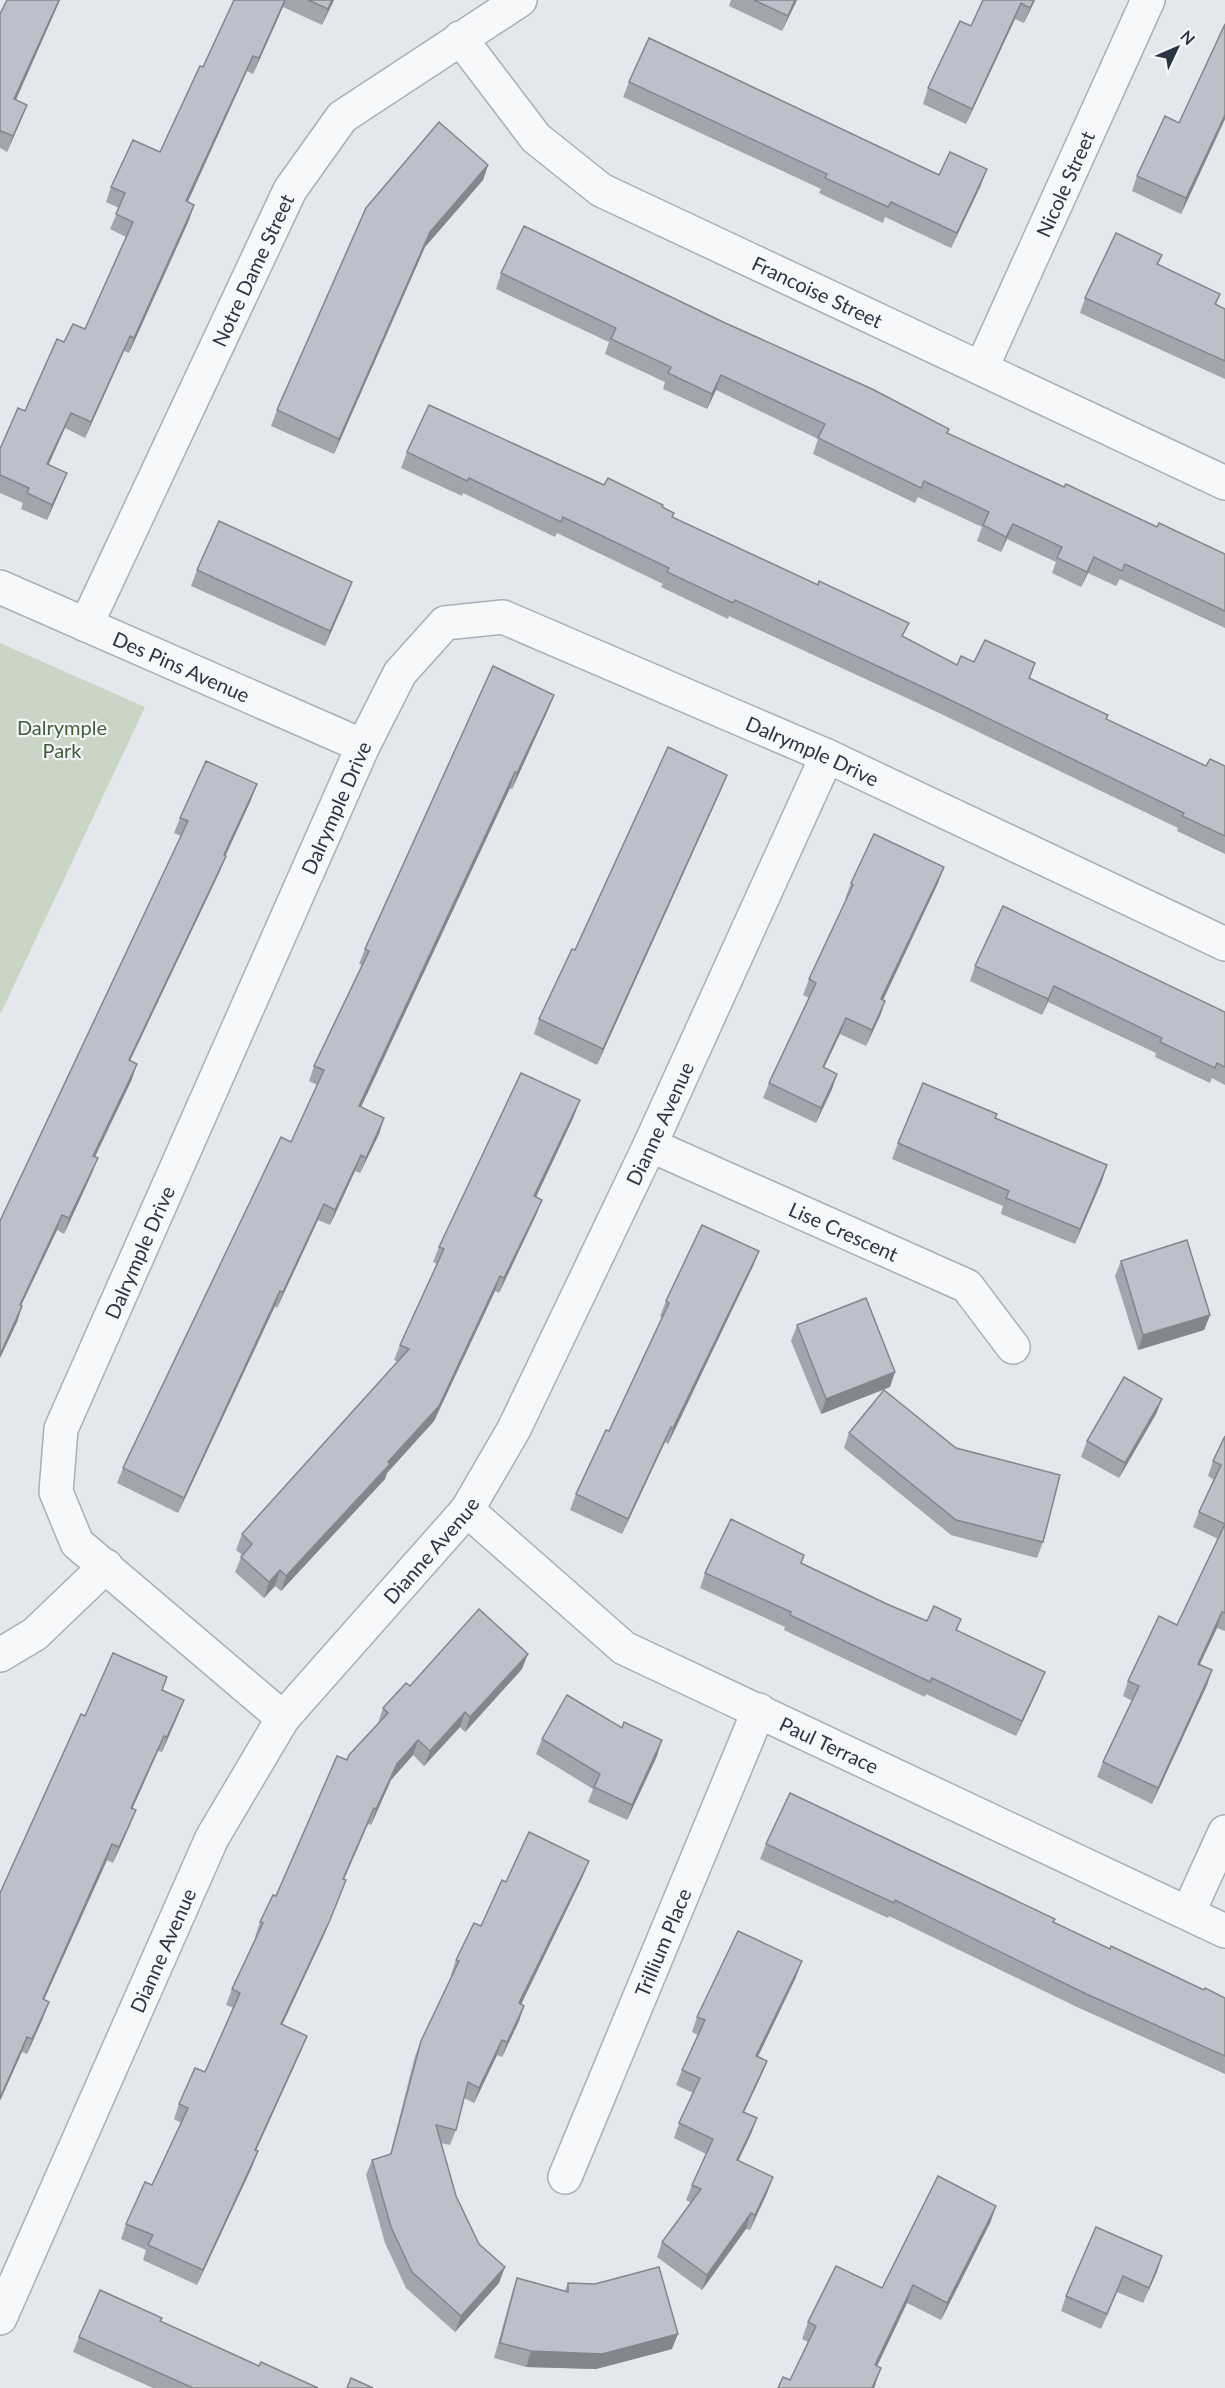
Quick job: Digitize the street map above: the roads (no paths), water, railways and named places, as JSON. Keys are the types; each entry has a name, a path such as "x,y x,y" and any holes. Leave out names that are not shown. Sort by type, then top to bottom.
{"street":[{"name":"Notre Dame Street","path":"86,625 290,190 342,117 520,0"},
{"name":"Nicole Street","path":"982,367 1148,0"},
{"name":"Francoise Street","path":"460,38 536,138 601,190 1225,483"},
{"name":"Des Pins Avenue","path":"0,587 363,746"},
{"name":"Dalrymple Drive","path":"283,1718 77,1543 56,1492 61,1430 363,746 400,674 445,623 503,616 827,756 1225,944"},
{"name":"Dianne Avenue","path":"0,2318 212,1838 283,1718 467,1510 514,1429 650,1145 827,756"},
{"name":"Lise Crescent","path":"650,1145 967,1286 1013,1347"},
{"name":"Paul Terrace","path":"467,1510 624,1648 1225,1930"},
{"path":"0,1655 36,1634 106,1566"},
{"name":"Trillium Place","path":"565,2177 759,1710"},
{"path":"1188,1913 1225,1832"}],"park label":[{"name":"Dalrymple Park","path":"62,738"}]}
